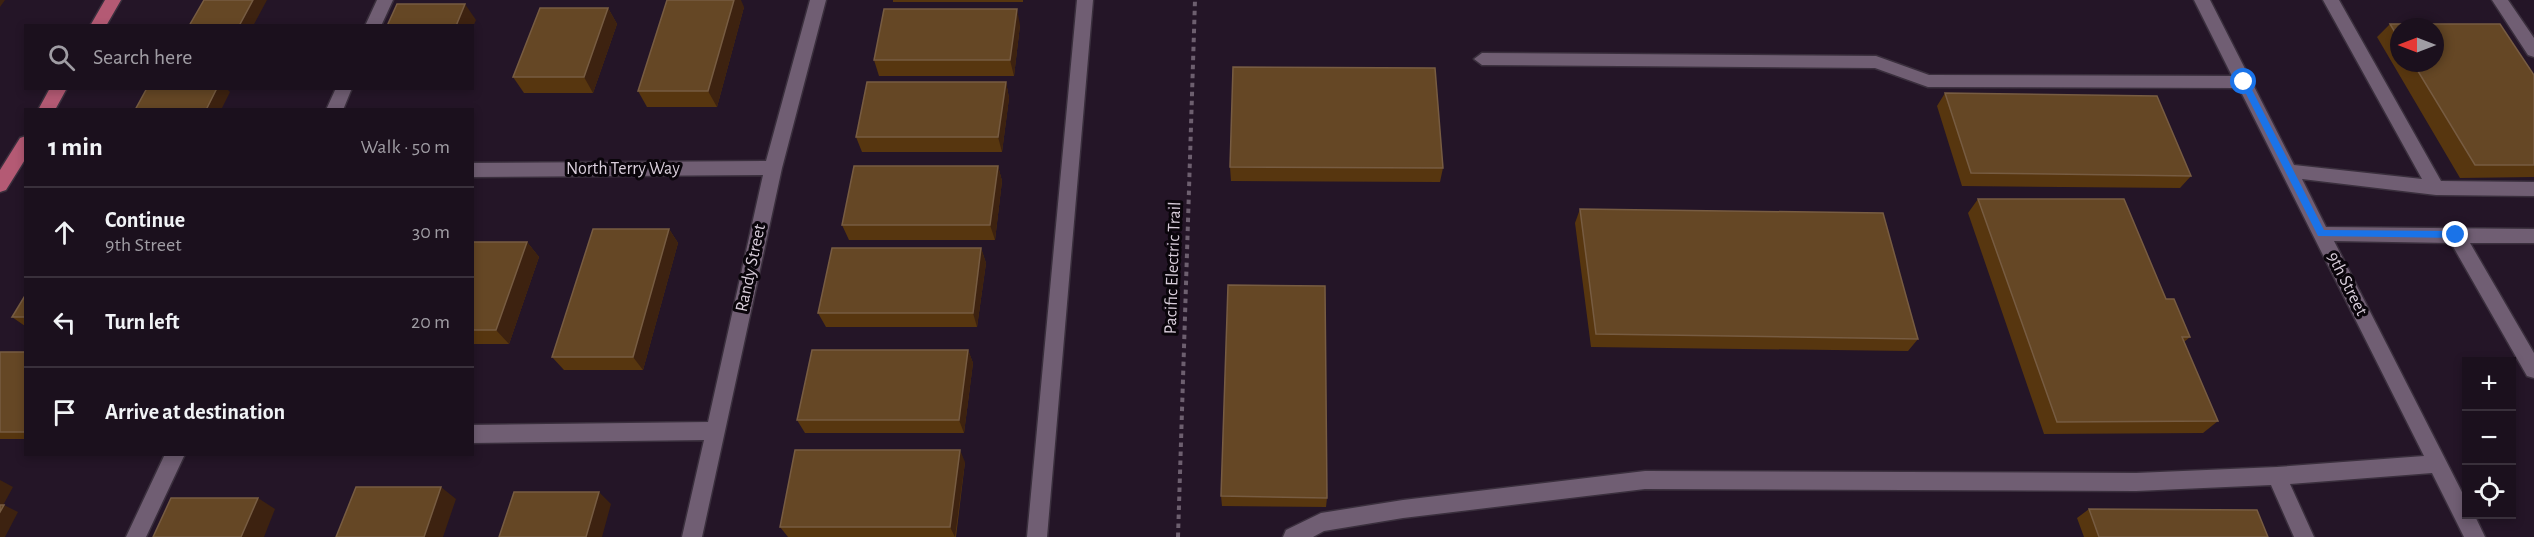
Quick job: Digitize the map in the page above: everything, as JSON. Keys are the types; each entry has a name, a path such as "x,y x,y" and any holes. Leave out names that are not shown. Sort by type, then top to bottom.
{"main road":[{"path":"99,24 113,0"},
{"path":"47,108 58,90"},
{"path":"0,185 24,146"}],"street":[{"path":"374,24 385,0"},
{"name":"Randy Street","path":"692,537 772,168 818,0"},
{"path":"1037,537 1085,0"},
{"name":"9th Street","path":"2202,0 2475,537"},
{"path":"2331,0 2436,188"},
{"path":"2500,0 2534,51"},
{"path":"1482,59 1876,62 1928,81 2244,82"},
{"path":"335,108 343,90"},
{"name":"North Terry Way","path":"474,170 772,168"},
{"path":"2289,171 2436,188 2534,189"},
{"path":"2321,234 2534,236"},
{"path":"2456,235 2534,370"},
{"path":"474,434 716,432"},
{"path":"136,537 174,456"},
{"path":"1293,537 1321,522 1403,509 1645,480 2136,482 2277,476 2438,464"},
{"path":"2277,476 2304,537"}],"path":[{"name":"Pacific Electric Trail","path":"1178,537 1195,0"}],"building":[{"path":"204,0 253,0 240,24 190,24"},
{"path":"667,0 734,0 708,91 638,91"},
{"path":"397,4 465,4 457,24 388,24"},
{"path":"540,8 608,8 584,77 513,77"},
{"path":"884,9 1017,9 1010,60 874,60"},
{"path":"2444,24 2500,24 2534,75 2534,165 2475,165 2418,72 2444,72"},
{"path":"1233,67 1435,68 1443,168 1230,167"},
{"path":"867,82 1006,82 998,137 856,137"},
{"path":"146,90 216,90 207,108 136,108"},
{"path":"1945,93 2157,96 2191,176 1971,173"},
{"path":"854,166 998,166 990,225 842,225"},
{"path":"1978,199 2124,199 2166,299 2174,299 2190,337 2182,337 2218,421 2057,422"},
{"path":"1580,209 1883,213 1918,339 1596,334"},
{"path":"593,229 669,229 633,357 552,357"},
{"path":"474,242 527,242 496,330 474,330"},
{"path":"832,248 981,248 973,313 818,313"},
{"path":"1228,285 1325,286 1327,498 1221,496"},
{"path":"24,297 24,317 12,317"},
{"path":"812,350 968,350 959,420 797,420"},
{"path":"0,352 24,352 24,432 0,432"},
{"path":"795,450 960,450 950,527 780,527"},
{"path":"356,487 441,487 424,537 336,537"},
{"path":"514,492 599,492 586,537 499,537"},
{"path":"171,498 258,498 241,537 153,537"},
{"path":"2089,509 2257,510 2268,537 2099,537"}],"route":[{"path":"2244,82 2321,234 2456,235"}]}
